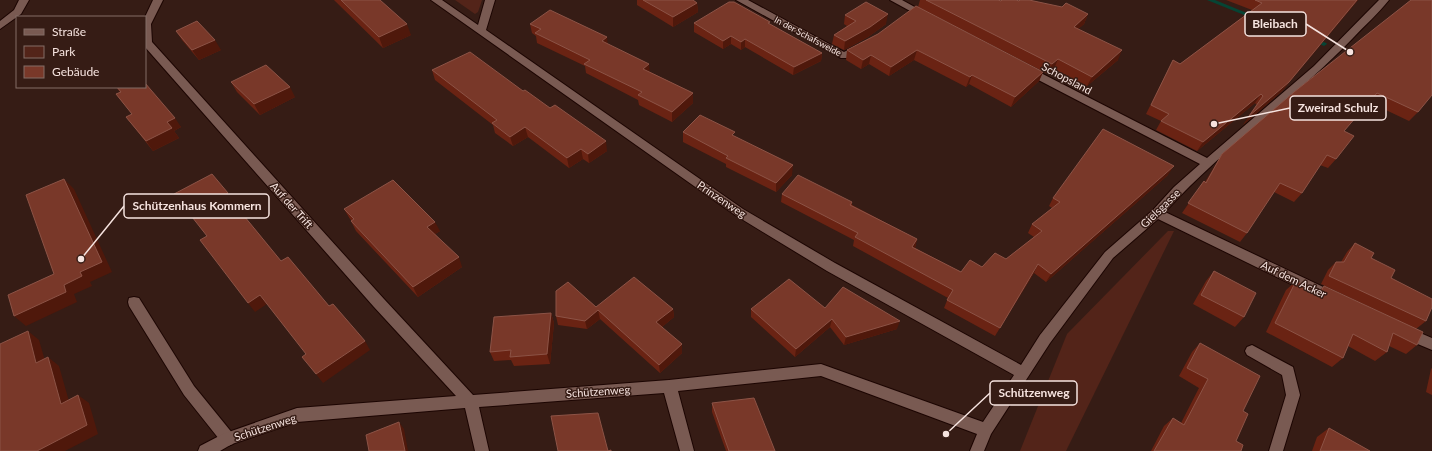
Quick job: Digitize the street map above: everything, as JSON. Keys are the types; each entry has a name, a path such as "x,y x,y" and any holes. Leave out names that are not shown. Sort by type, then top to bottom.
{"street":[{"path":"0,26 18,12 24,0"},
{"name":"Auf der Trift","path":"158,0 146,24 147,43 379,303 470,401"},
{"name":"Prinzenweg","path":"436,0 481,30 739,212 831,267 1023,373"},
{"path":"481,30 490,0"},
{"name":"In der Schafsweide","path":"741,0 844,56 867,43"},
{"path":"895,0 936,22"},
{"name":"Gielsgasse","path":"977,451 986,430 1045,340 1109,255 1157,213 1178,190 1208,163 1335,52 1384,0"},
{"path":"904,17 914,10"},
{"name":"Schopsland","path":"1017,65 1208,163"},
{"name":"Auf dem Acker","path":"1157,213 1341,302"},
{"path":"134,302 158,342 229,445"},
{"path":"1397,329 1432,344"},
{"path":"1252,351 1288,371 1293,395 1276,451"},
{"name":"Schützenweg","path":"205,451 229,445 297,415 669,386 821,370 986,430"},
{"path":"669,386 687,451"},
{"path":"470,401 482,451"}],"green space":[{"path":"455,0 482,0 478,12 475,14"},
{"path":"1168,231 1174,231 1066,451 1020,451 1067,334"}],"building":[{"path":"341,0 380,0 407,24 379,37"},
{"path":"643,0 693,0 697,3 673,17"},
{"path":"926,0 1029,0 1062,7 1066,3 1088,14 1074,27 1122,50 1092,77 1058,59 1052,64"},
{"path":"1255,0 1357,0 1289,82 1249,116 1263,96 1261,94 1203,142 1161,121 1169,114 1151,105 1173,60 1180,64 1262,3"},
{"path":"1411,0 1432,0 1432,95 1418,112 1377,93 1344,131 1354,136 1336,159 1327,155 1302,193 1280,183 1247,233 1188,203 1204,181 1206,183 1222,154 1294,92"},
{"path":"729,2 734,2 822,53 794,67 745,39 741,42 731,36 723,41 694,23"},
{"path":"866,2 888,14 870,27 845,41 834,35 856,21 845,15"},
{"path":"916,6 1043,72 1015,97 972,75 970,77 917,50 891,67 871,55 863,60 847,50 878,34"},
{"path":"550,10 607,37 602,41 649,64 643,69 693,93 672,112 638,95 642,92 584,64 590,60 535,33 541,29 530,24"},
{"path":"197,21 215,40 192,50 176,31"},
{"path":"470,52 523,91 525,90 550,108 555,105 606,141 588,154 581,149 567,158 525,127 510,137 492,123 497,120 432,70"},
{"path":"266,65 290,87 254,104 231,82"},
{"path":"146,84 175,118 167,122 172,128 146,141 126,117 132,114 116,94 121,92 118,88 146,88"},
{"path":"700,115 735,132 732,135 793,165 776,183 726,158 728,156 683,132"},
{"path":"1103,129 1174,166 1051,274 1038,264 1000,328 947,300 953,290 855,237 858,233 782,194 798,175 852,202 850,205 917,239 912,247 961,272 970,260 982,267 995,253 1006,259 1042,231 1032,224 1060,202 1053,198"},
{"path":"212,174 228,193 226,194 281,261 288,257 329,306 333,304 365,341 316,374 302,357 306,354 260,295 248,303 200,240 207,236 174,194"},
{"path":"64,179 102,262 80,272 82,276 64,285 66,292 14,316 8,295 54,274 26,195"},
{"path":"393,180 435,222 427,227 459,257 413,287 351,221 354,219 344,209"},
{"path":"1355,243 1374,253 1371,258 1395,270 1391,278 1432,299 1432,307 1426,321 1329,276 1336,262 1344,262"},
{"path":"1214,271 1256,293 1244,317 1201,295"},
{"path":"634,277 673,309 656,322 682,344 659,365 598,310 585,321 556,316 556,291 568,282 596,307"},
{"path":"789,279 825,308 843,287 900,321 846,337 832,319 796,349 751,309"},
{"path":"1296,281 1320,293 1324,286 1423,332 1417,345 1393,333 1387,352 1353,334 1343,358 1275,323"},
{"path":"551,313 547,354 510,357 511,350 490,352 494,317"},
{"path":"28,331 36,363 48,357 61,404 78,395 87,425 37,451 0,451 0,344"},
{"path":"1200,343 1260,376 1243,411 1248,414 1236,441 1243,445 1241,451 1154,451 1173,418 1184,425 1208,379 1187,368"},
{"path":"754,398 775,451 729,451 712,403"},
{"path":"598,413 608,451 558,451 551,416"},
{"path":"399,422 405,451 369,451 366,435"},
{"path":"1329,428 1370,451 1320,451"}],"waterway":[{"path":"1210,0 1256,18"},
{"path":"1312,39 1324,44"}],"place":[{"name":"Bleibach","path":"1350,52"},
{"name":"Zweirad Schulz","path":"1214,124"},
{"name":"Schützenhaus Kommern","path":"81,259"},
{"name":"Schützenweg","path":"946,434"}]}
